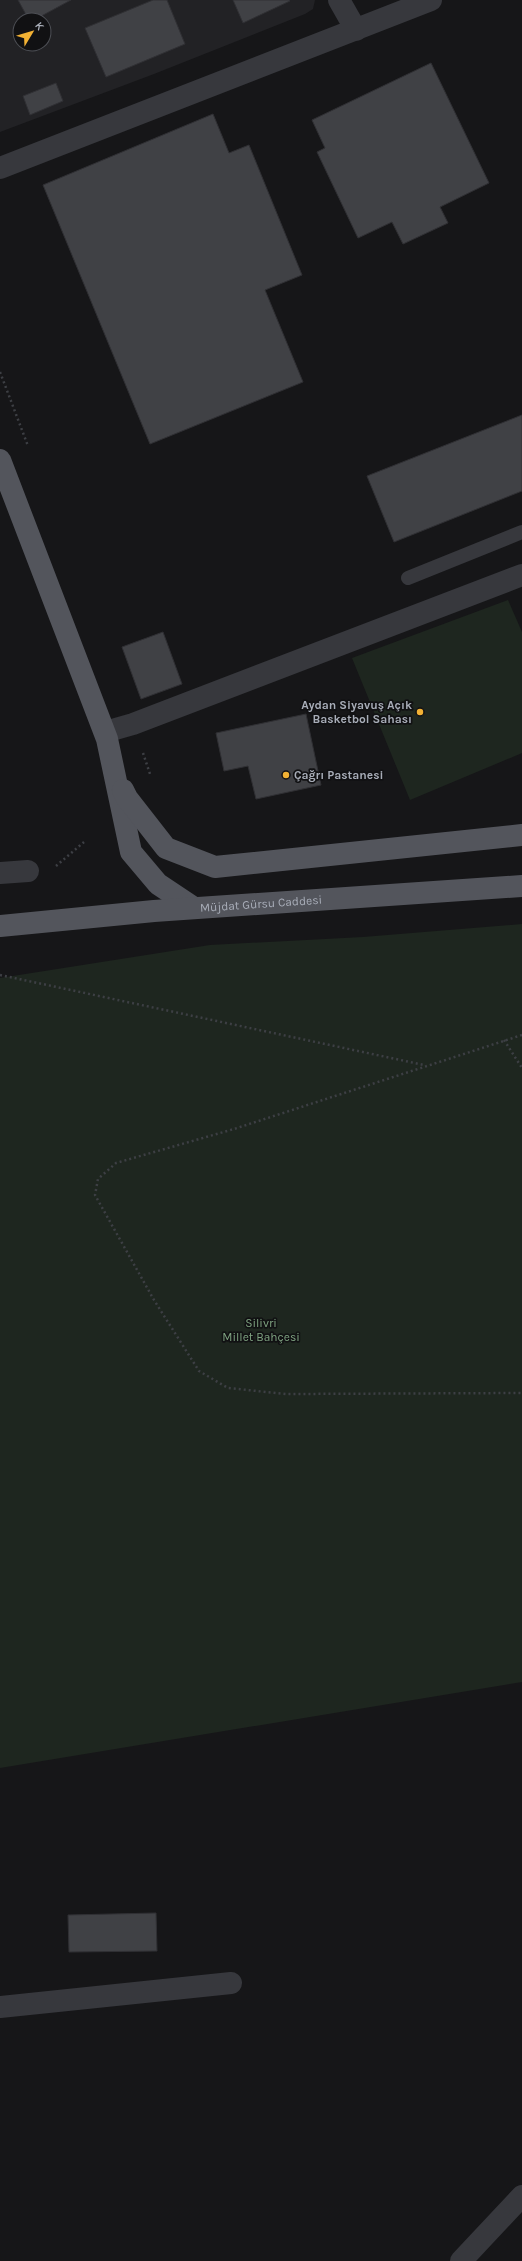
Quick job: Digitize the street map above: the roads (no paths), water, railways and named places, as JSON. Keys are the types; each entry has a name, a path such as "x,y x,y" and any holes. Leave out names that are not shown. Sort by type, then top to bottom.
{"main road":[{"path":"0,460 105,732 131,852 158,884 194,908"},
{"path":"113,766 127,798 166,848 214,867 522,835"},
{"name":"Müjdat Gürsu Caddesi","path":"0,926 37,921 194,908 522,886"}],"street":[{"path":"339,0 356,30"},
{"path":"0,168 432,0"},
{"path":"105,732 133,724 522,575"},
{"path":"0,873 28,870"},
{"path":"0,2007 231,1982"},
{"path":"461,2261 522,2196"}],"lane":[{"path":"408,578 522,532"}],"place":[{"name":"Aydan Siyavuş Açık Basketbol Sahası","path":"420,712"},
{"name":"Çağrı Pastanesi","path":"286,775"}],"park label":[{"name":"Silivri Millet Bahçesi","path":"261,1330"}]}
